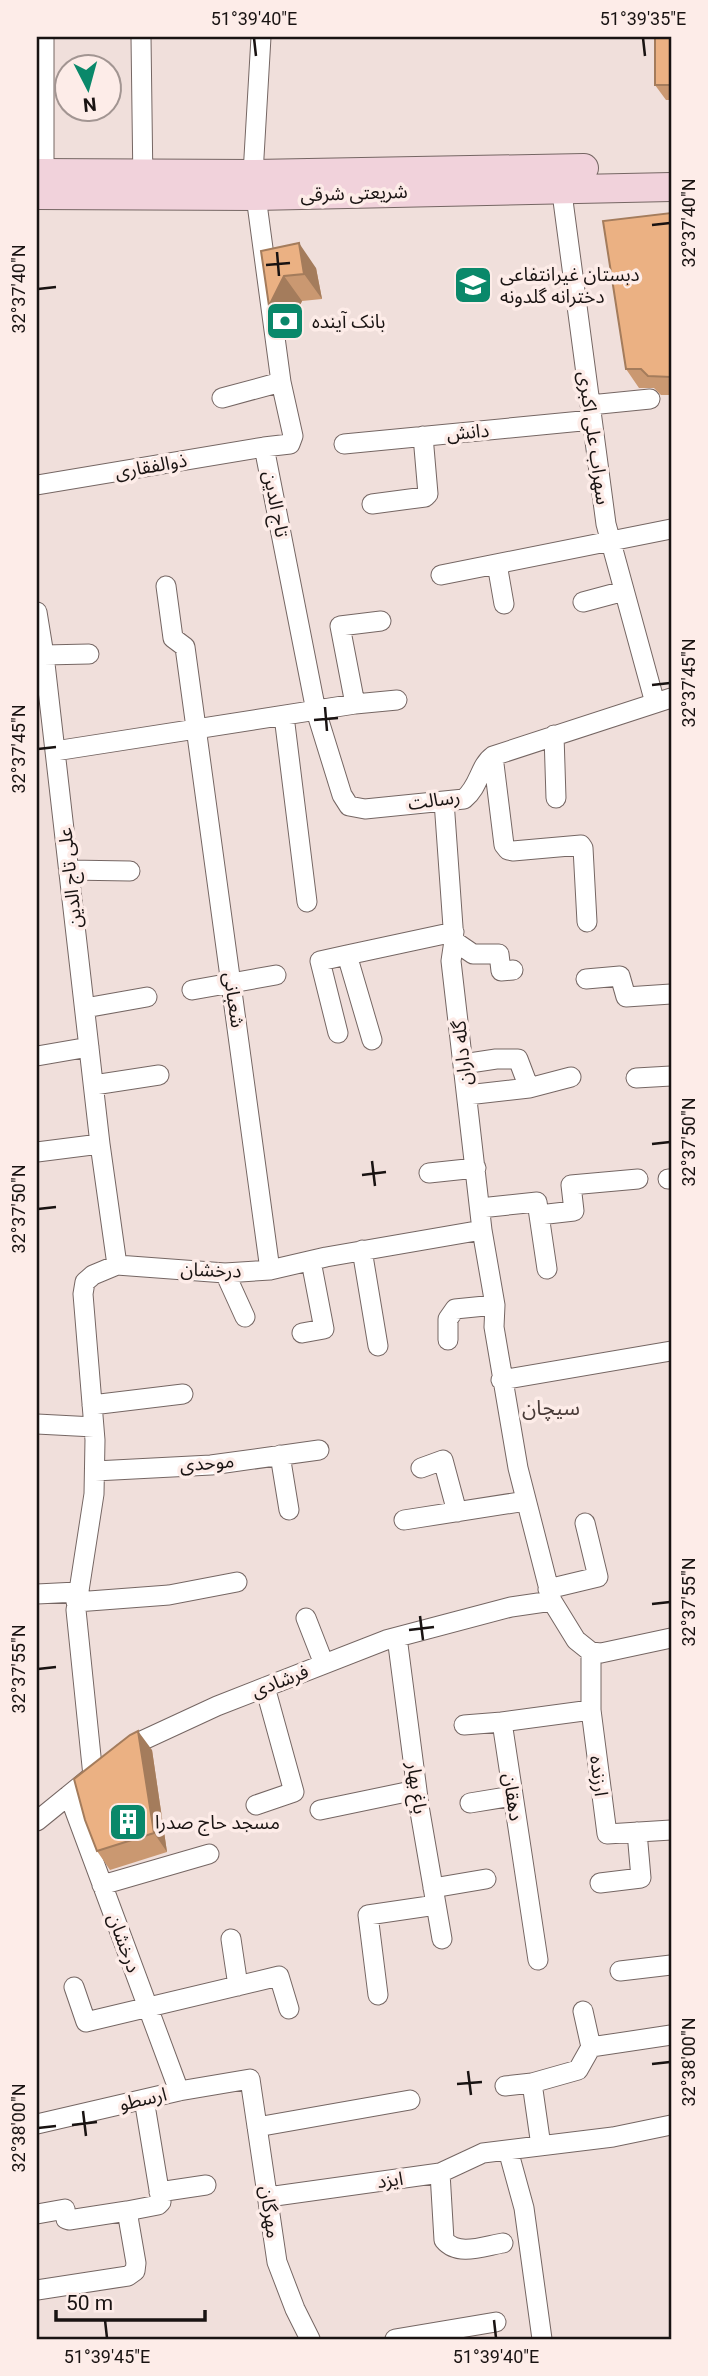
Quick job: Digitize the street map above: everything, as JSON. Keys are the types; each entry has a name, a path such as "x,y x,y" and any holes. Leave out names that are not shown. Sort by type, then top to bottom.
{"main road":[{"name":"شریعتی شرقی","path":"40,184 254,185 560,178 671,168"},
{"name":"شریعتی شرقی","path":"560,178 671,187"}],"street":[{"path":"40,184 44,37"},
{"path":"141,37 143,184"},
{"name":"تاج الدین","path":"261,37 254,185 281,382 292,442 264,447 316,711"},
{"name":"سهراب علی اکبری","path":"560,178 606,524 624,591 663,700"},
{"path":"222,398 281,382"},
{"name":"دانش","path":"344,444 423,436 591,412 650,399"},
{"path":"372,504 425,497 428,494 423,436"},
{"name":"ذوالفقاری","path":"37,485 264,447"},
{"path":"441,575 671,529"},
{"path":"497,564 504,604"},
{"name":"شعبانی","path":"166,586 173,638 185,647 270,1270"},
{"path":"583,602 624,591"},
{"name":"علی تاج الدین","path":"37,612 44,655 44,715 55,751 100,1143 117,1265"},
{"path":"355,704 340,626 381,621"},
{"path":"44,655 89,654"},
{"path":"55,751 355,704 397,700"},
{"path":"587,922 581,845 508,850 504,845 494,756 663,700"},
{"name":"رسالت","path":"316,711 342,795 349,806 365,808 464,799 472,792 485,764 494,756"},
{"path":"284,716 307,902"},
{"path":"554,735 556,798"},
{"name":"گله داران","path":"444,801 454,937 452,961 482,1230 495,1305 494,1327 501,1380 526,1501"},
{"path":"69,870 130,871"},
{"path":"338,1033 320,961 454,937 473,954 499,954 501,971 513,970"},
{"path":"347,955 372,1040"},
{"path":"192,990 276,975"},
{"path":"586,979 621,976 626,997 671,993"},
{"path":"85,1009 147,997"},
{"path":"37,1056 89,1047"},
{"path":"463,1064 518,1059 529,1088"},
{"path":"94,1085 159,1075"},
{"path":"636,1078 671,1076"},
{"path":"467,1095 529,1088 571,1077"},
{"path":"37,1152 100,1143"},
{"path":"429,1172 476,1168"},
{"path":"539,1215 574,1211 571,1185 638,1179"},
{"path":"480,1208 537,1202 547,1269"},
{"name":"درخشان","path":"117,1265 225,1273 270,1270 362,1250 482,1230"},
{"path":"362,1250 379,1346"},
{"path":"302,1333 324,1329 311,1261"},
{"path":"93,1776 76,1597 94,1494 95,1471 83,1294 85,1283 93,1275 117,1265"},
{"path":"225,1273 245,1317"},
{"path":"448,1340 448,1320 455,1309 495,1305"},
{"path":"501,1380 671,1351"},
{"path":"92,1405 183,1394"},
{"path":"37,1424 94,1427"},
{"name":"موحدی","path":"95,1471 211,1465 319,1450"},
{"path":"280,1455 289,1510"},
{"path":"421,1468 443,1460 457,1512"},
{"path":"404,1520 526,1501 550,1595 576,1640 591,1652 601,1653 671,1638"},
{"name":"فرشادی","path":"37,1821 137,1742 216,1706 397,1637 511,1608 598,1577 585,1523"},
{"path":"37,1594 76,1597 169,1595 237,1582"},
{"path":"306,1618 324,1664"},
{"name":"باغ بهار","path":"397,1637 416,1790 442,1939"},
{"name":"ارزنده","path":"591,1652 591,1710 607,1835 671,1830"},
{"path":"256,1805 294,1792 265,1687"},
{"path":"464,1725 591,1710"},
{"name":"دهقان","path":"502,1722 538,1960"},
{"path":"320,1810 416,1790"},
{"name":"درخشان","path":"69,1795 179,2091"},
{"path":"470,1803 513,1796"},
{"path":"600,1883 641,1878 637,1832"},
{"path":"102,1885 209,1854"},
{"path":"378,1994 369,1915 486,1879"},
{"path":"231,1939 238,1986"},
{"path":"620,1971 671,1965"},
{"path":"74,1987 86,2022 279,1976 289,2008"},
{"path":"506,2086 532,2083 578,2070 591,2047 583,2011"},
{"path":"591,2047 671,2035"},
{"name":"ارسطو","path":"37,2124 179,2091 250,2079"},
{"name":"مهرگان","path":"250,2079 278,2262 295,2309 310,2339"},
{"path":"532,2083 541,2146"},
{"path":"37,2214 65,2209 66,2219 69,2220 158,2205 161,2202 144,2099"},
{"path":"257,2127 410,2100"},
{"name":"ایزد","path":"268,2197 440,2173 483,2153 613,2137 671,2125"},
{"path":"508,2150 524,2208 542,2339"},
{"path":"440,2173 444,2240 450,2247 459,2250 503,2243"},
{"path":"159,2192 206,2185"},
{"path":"37,2290 128,2276 135,2271 127,2211"},
{"path":"395,2339 473,2333 496,2322"}],"building":[{"path":"655,37 671,37 671,85 655,85"},
{"path":"671,213 671,377 648,376 641,369 626,369 603,221"},
{"path":"299,243 304,274 284,276 269,306 261,251"},
{"name":"مسجد حاج صدرا","path":"138,1731 154,1833 97,1851 74,1779"}],"place":[{"name":"دبستان غیرانتفاعی دخترانه گلدونه","path":"473,285"},
{"name":"بانک آینده","path":"285,321"},
{"name":"مسجد حاج صدرا","path":"128,1822"}],"district":[{"name":"سیچان","path":"551,1408"}]}
